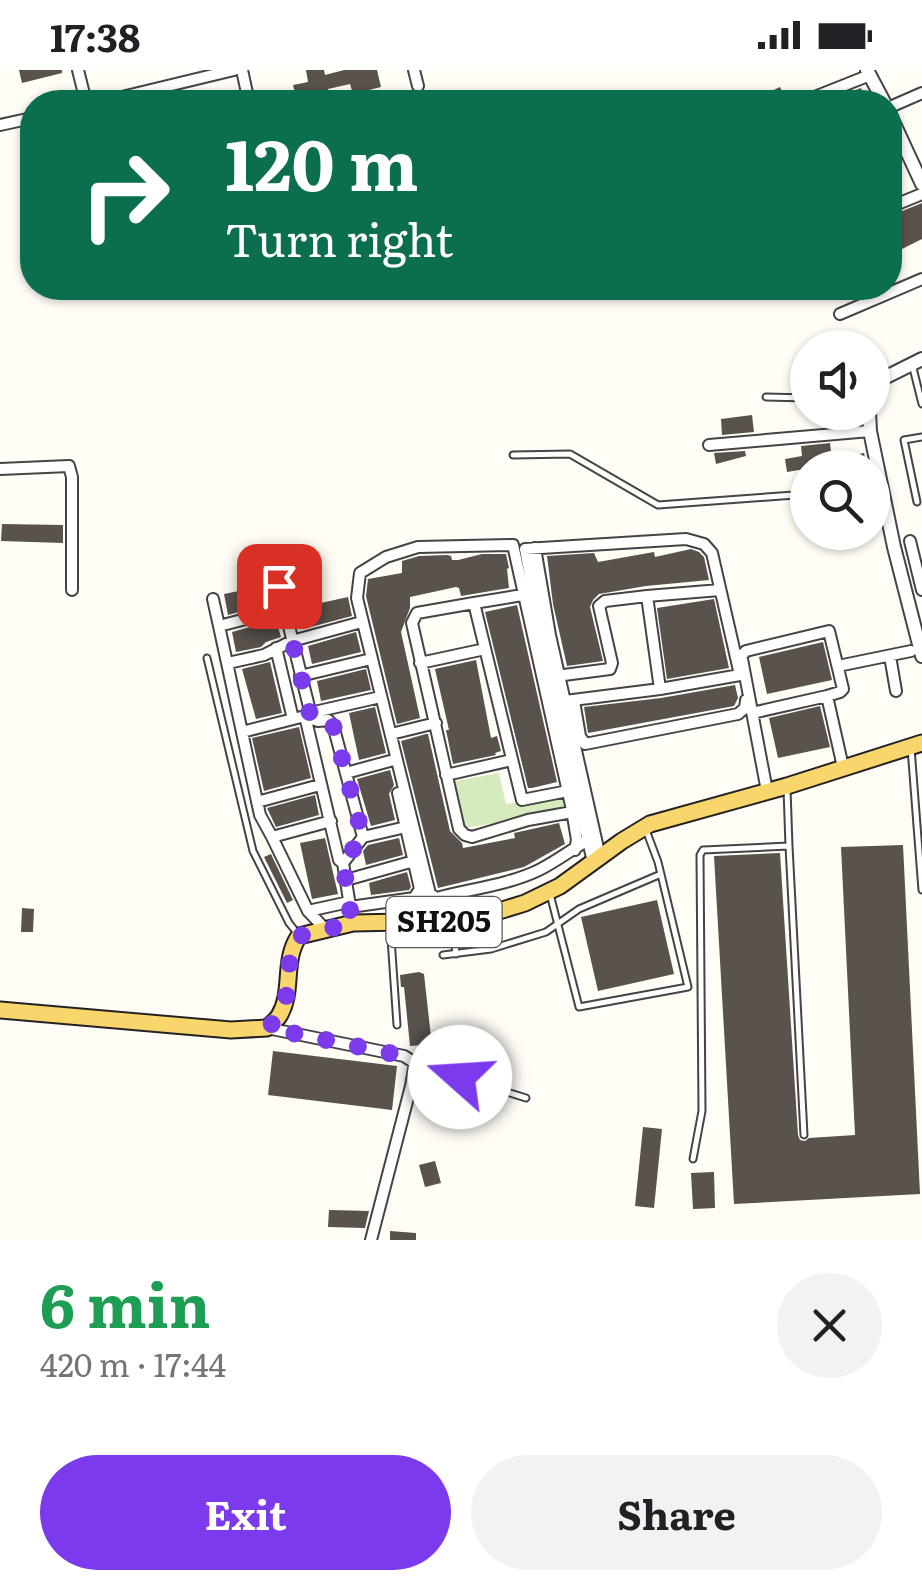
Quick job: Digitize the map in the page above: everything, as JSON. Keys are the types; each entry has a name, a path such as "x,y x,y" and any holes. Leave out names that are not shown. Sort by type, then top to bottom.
{"main road":[{"name":"SH205","path":"299,936 324,928 351,911 390,923 451,921 525,903 560,886 645,827 916,744"},
{"path":"0,1010 231,1030 268,1028 280,1016 290,950 299,936"}],"street":[{"path":"152,90 234,70"},
{"path":"414,70 418,86"},
{"path":"829,90 869,72"},
{"path":"902,140 922,184"},
{"path":"840,314 873,300"},
{"path":"890,375 919,361"},
{"path":"709,445 870,432 872,450"},
{"path":"0,468 69,466 72,590"},
{"path":"890,533 917,594"},
{"path":"565,703 585,744 738,714 746,706 712,554 704,544 686,539 526,550 576,790 596,859"},
{"path":"838,666 919,653 916,540 894,547"},
{"path":"559,676 512,545 418,547 386,557 360,573 357,598 432,896 520,878 591,838"},
{"path":"538,548 576,790"},
{"path":"279,586 310,714 314,720 328,720 333,725 363,837"},
{"path":"559,676 607,670 612,666 599,612 602,603 720,590"},
{"path":"351,592 427,922"},
{"path":"532,593 417,614 412,629 459,829 468,837 581,810"},
{"path":"647,596 660,689"},
{"path":"213,599 260,815 308,911 324,928"},
{"path":"474,603 522,800 576,790"},
{"path":"220,626 284,610"},
{"path":"228,664 264,656 292,641 358,623"},
{"path":"752,713 843,689 828,631 743,652 752,713 767,791"},
{"path":"276,648 293,719"},
{"path":"420,664 485,649"},
{"path":"890,656 896,691"},
{"path":"300,676 367,660"},
{"path":"565,703 740,675"},
{"path":"827,696 843,767"},
{"path":"310,714 376,698"},
{"path":"242,732 306,716 339,860 343,862 351,911"},
{"path":"391,734 436,723"},
{"path":"346,773 390,760"},
{"path":"446,776 512,760"},
{"path":"257,802 320,785"},
{"path":"575,850 581,810"},
{"path":"272,837 330,821"},
{"path":"343,862 363,837 406,826"},
{"path":"346,880 414,861"},
{"path":"308,911 351,911 414,898 420,889"},
{"path":"268,1028 404,1056 414,1063 412,1086 370,1240"}],"lane":[{"path":"919,361 922,404"},
{"path":"766,397 790,398"},
{"path":"917,502 904,440 922,437"},
{"path":"512,455 570,454 658,504 790,495"},
{"path":"206,658 253,851 299,936"},
{"path":"916,744 922,890"},
{"path":"787,786 804,1135"},
{"path":"550,892 579,1007 688,987 661,874 645,827"},
{"path":"693,1158 702,1111 700,855 703,850 789,846"},
{"path":"443,954 491,949 546,932 579,909 661,874"},
{"path":"451,921 456,954"},
{"path":"390,923 398,1025"},
{"path":"414,1063 526,1098"}],"green space":[{"path":"499,773 506,804 564,798 570,811 464,828 450,782"}],"building":[{"path":"19,70 62,70 62,73 22,83"},
{"path":"306,70 324,70 325,75 344,70 377,70 381,87 352,90 350,84 328,90 294,90 293,85 308,82"},
{"path":"922,203 922,239 902,249 902,211"},
{"path":"752,415 754,432 722,435 721,419"},
{"path":"830,443 831,450 801,450 801,446"},
{"path":"745,451 746,456 716,464 714,453"},
{"path":"2,524 63,525 63,543 1,541"},
{"path":"691,549 704,557 709,580 599,594 590,607 603,661 567,666 547,556 594,553 598,562"},
{"path":"506,554 509,588 461,596 456,587 410,597 401,632 420,718 397,724 366,596 368,579 402,573 402,561 419,556 447,555 458,560"},
{"path":"268,585 271,603 228,615 224,594"},
{"path":"348,597 352,616 303,629 298,608"},
{"path":"714,599 729,668 667,679 657,608"},
{"path":"517,605 557,782 532,788 528,788 485,612"},
{"path":"276,620 281,637 261,647 236,652 232,632"},
{"path":"356,632 361,652 312,664 308,646"},
{"path":"823,642 832,680 767,694 759,657"},
{"path":"476,660 491,738 497,736 501,751 453,764 435,669"},
{"path":"270,662 282,713 256,719 242,669"},
{"path":"366,669 371,690 321,701 317,681"},
{"path":"735,685 738,698 734,706 588,733 584,707"},
{"path":"820,706 830,747 778,758 769,718"},
{"path":"375,707 386,753 359,760 349,713"},
{"path":"299,727 311,778 264,791 252,738"},
{"path":"428,734 450,831 463,848 515,838 514,833 559,823 565,844 524,867 438,888 401,741"},
{"path":"390,770 394,785 389,794 395,820 371,826 357,779"},
{"path":"315,795 319,815 276,827 267,808"},
{"path":"325,838 338,894 312,899 300,843"},
{"path":"399,838 403,855 366,865 363,851 368,845"},
{"path":"903,845 920,1194 734,1204 714,856 780,853 798,1135 805,1141 855,1135 841,847"},
{"path":"271,854 293,900 287,903 264,857"},
{"path":"407,872 409,890 371,895 369,883"},
{"path":"657,900 674,974 598,991 581,917"},
{"path":"22,908 34,909 33,932 21,932"},
{"path":"424,974 433,1055 424,1045 410,1046 400,975"},
{"path":"273,1051 397,1066 392,1110 268,1095"},
{"path":"643,1127 662,1129 654,1208 635,1206"},
{"path":"435,1161 441,1183 425,1187 419,1165"},
{"path":"714,1172 715,1208 693,1209 691,1173"},
{"path":"329,1210 369,1211 365,1228 328,1227"},
{"path":"390,1231 416,1233 416,1240 390,1240"}],"route":[{"path":"279,586 310,714 314,720 328,720 333,725 363,837 343,862 352,923 299,936 290,950 280,1016 268,1028 404,1056 414,1063 460,1077"}]}
